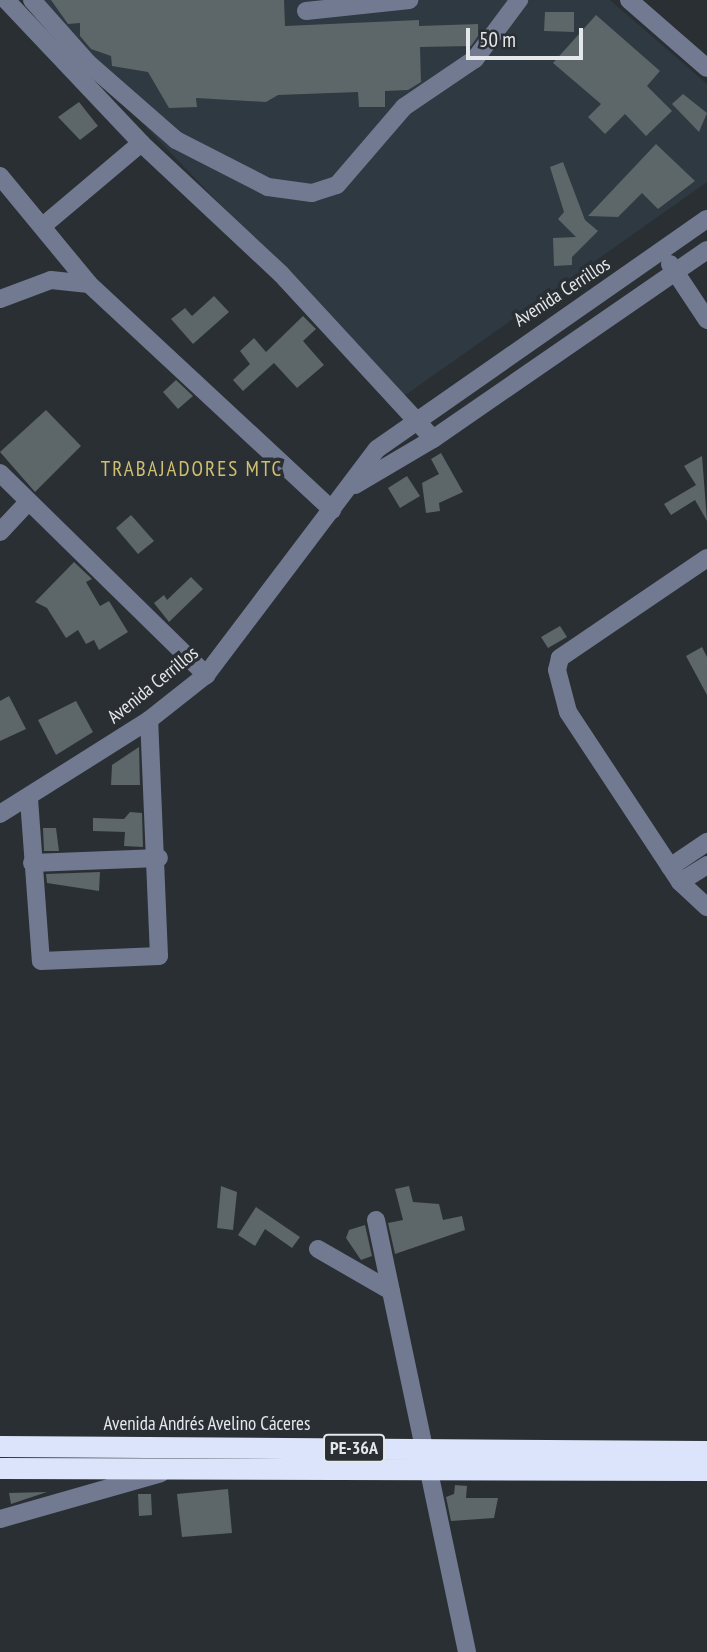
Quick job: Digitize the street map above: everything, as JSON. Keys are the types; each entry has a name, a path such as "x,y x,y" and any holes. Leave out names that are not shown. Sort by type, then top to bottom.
{"highway":[{"name":"Avenida Andrés Avelino Cáceres","path":"0,1446 707,1451"},
{"name":"PE-36A","path":"0,1468 169,1471 707,1470"}],"street":[{"path":"6,0 141,143 281,274 418,416 433,439"},
{"path":"32,0 88,63 176,140 268,187 312,192 337,186 404,107 475,59 519,0"},
{"path":"306,11 409,0"},
{"path":"629,0 707,68"},
{"path":"44,225 141,143"},
{"path":"0,176 44,225 89,284 332,510"},
{"name":"Avenida Cerrillos","path":"0,814 29,799 149,720 206,675 352,487 377,449 418,416 707,219"},
{"name":"Avenida Cerrillos","path":"352,487 433,439 707,250"},
{"path":"662,252 707,320"},
{"path":"0,299 51,280 89,284"},
{"path":"0,473 206,675"},
{"path":"0,531 28,502"},
{"path":"707,558 560,658 557,670 568,712 680,882 707,907"},
{"path":"29,799 41,961 159,956 159,858 149,720"},
{"path":"670,867 707,842"},
{"path":"32,863 159,858"},
{"path":"680,882 707,865"},
{"path":"376,1220 423,1449 432,1470 467,1652"},
{"path":"318,1249 391,1292"},
{"path":"0,1519 169,1471"}],"shaded area":[{"path":"24,0 610,0 707,84 707,182 404,396"}],"building":[{"path":"51,0 284,0 285,26 419,20 419,26 478,24 478,36 471,46 420,47 421,82 408,90 385,91 385,107 359,107 358,92 278,95 266,102 196,98 197,107 169,108 148,72 112,66 111,56 91,49 80,36 80,23 68,24"},
{"path":"545,12 574,12 574,32 544,31"},
{"path":"596,15 660,71 647,86 672,111 646,136 625,114 605,134 588,117 601,104 553,63"},
{"path":"683,94 707,113 699,132 672,104"},
{"path":"79,102 98,126 80,140 58,117"},
{"path":"656,144 695,181 658,209 642,193 618,217 588,216"},
{"path":"563,162 585,220 598,231 572,257 572,265 554,266 553,238 576,237 558,219 564,212 550,167"},
{"path":"214,296 229,312 193,344 171,319 185,308 192,316"},
{"path":"303,316 316,329 303,341 324,365 297,388 274,363 243,391 233,380 250,364 240,351 254,338 266,352"},
{"path":"176,380 193,396 178,409 163,392"},
{"path":"46,410 81,446 35,492 0,452"},
{"path":"441,453 463,492 439,503 440,511 426,513 422,483 439,474 431,459"},
{"path":"702,456 707,521 695,500 671,515 664,504 696,485 684,466"},
{"path":"407,476 420,496 400,508 388,488"},
{"path":"131,515 154,541 138,554 116,528"},
{"path":"74,562 92,579 86,582 100,606 109,601 128,632 99,650 94,640 86,644 78,630 66,638 47,608 35,602"},
{"path":"191,577 203,589 169,622 154,603 164,595 167,600"},
{"path":"560,626 567,637 548,648 541,637"},
{"path":"702,647 707,657 707,695 686,656"},
{"path":"9,696 26,729 0,741 0,701"},
{"path":"76,701 93,732 56,755 38,720"},
{"path":"139,747 140,785 111,785 112,765"},
{"path":"130,812 142,813 143,847 124,846 125,832 93,831 93,818 124,819"},
{"path":"43,828 56,828 59,851 44,851"},
{"path":"100,872 99,891 47,883 46,874"},
{"path":"221,1186 237,1192 233,1230 217,1228"},
{"path":"409,1186 413,1202 439,1204 443,1220 462,1216 465,1230 395,1254 388,1223 403,1220 395,1189"},
{"path":"256,1207 300,1237 292,1248 265,1229 255,1246 238,1235"},
{"path":"365,1225 372,1256 361,1260 346,1238 349,1230"},
{"path":"455,1485 467,1486 466,1498 498,1498 494,1518 451,1521 446,1497 454,1494"},
{"path":"228,1489 232,1533 182,1537 177,1494"},
{"path":"47,1492 11,1504 9,1493"},
{"path":"138,1494 151,1494 152,1515 139,1516"}],"district":[{"name":"TRABAJADORES MTC","path":"192,469"}]}
